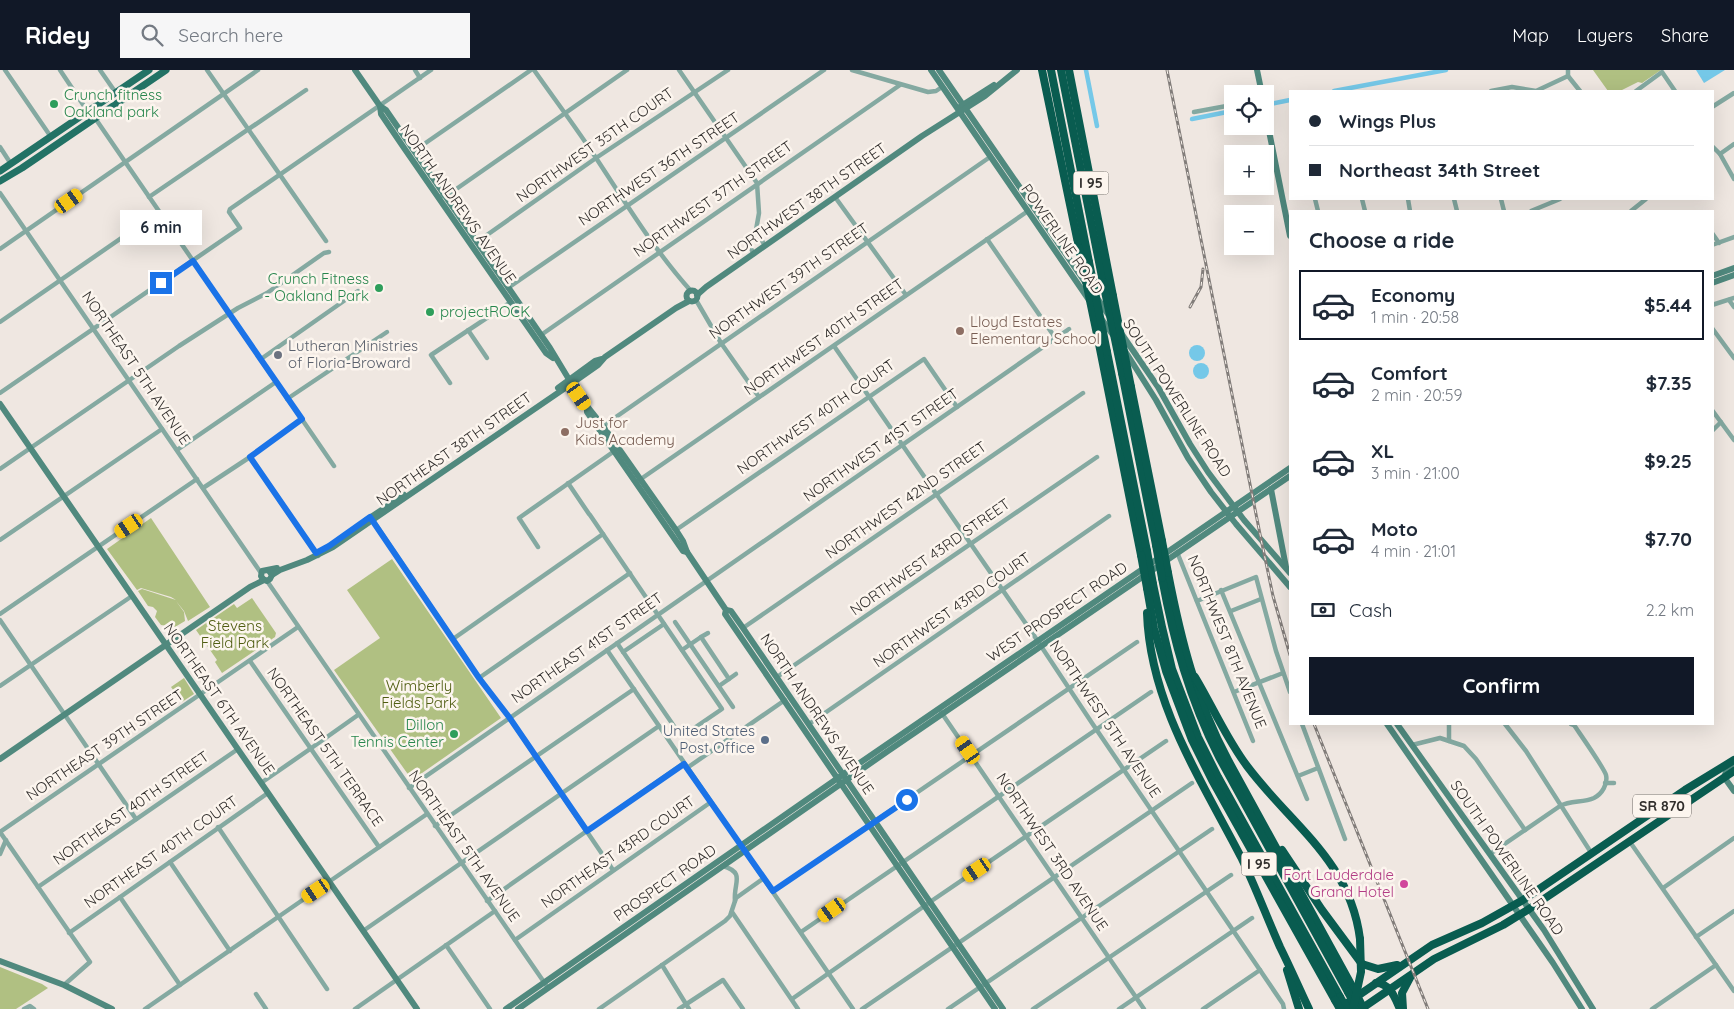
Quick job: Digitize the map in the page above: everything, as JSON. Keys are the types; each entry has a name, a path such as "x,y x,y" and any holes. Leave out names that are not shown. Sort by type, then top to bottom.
{"highway":[{"name":"I 95","path":"1042,70 1144,553 1156,635 1166,671 1192,740 1212,780 1338,999 1339,1009"},
{"path":"1051,70 1107,352 1144,553"},
{"path":"1061,70 1103,282 1159,543 1180,661 1192,697 1226,770 1350,990"},
{"name":"I 95","path":"1068,70 1131,387 1159,543"},
{"name":"I 95","path":"1165,576 1189,666 1212,728 1361,1009"},
{"path":"1150,586 1148,628 1151,649 1160,686 1173,725 1193,770 1252,880 1309,1009"},
{"path":"1189,666 1204,690 1222,729 1241,758 1258,780 1320,849 1335,869 1346,889 1353,906 1360,940 1361,972 1353,1009"},
{"name":"SR 870","path":"1339,1009 1438,942 1482,923 1523,900 1734,760"},
{"name":"SR 870","path":"1361,1009 1413,972 1449,950 1520,915 1734,771"},
{"path":"1660,820 1685,799 1709,783 1708,776"},
{"path":"1263,824 1362,964 1378,969 1406,962"},
{"path":"1280,947 1299,1009"},
{"path":"1401,1009 1402,993 1413,972"},
{"path":"1376,983 1384,984 1389,989 1401,1009"},
{"path":"1338,999 1347,1009"}],"main road":[{"path":"1,171 149,70"},
{"path":"0,181 165,70"},
{"name":"NORTH ANDREWS AVENUE","path":"356,70 414,151 443,199 546,353 556,361"},
{"name":"POWERLINE ROAD","path":"931,70 1050,231"},
{"name":"POWERLINE ROAD","path":"939,70 990,157 1134,366 1169,425"},
{"name":"NORTHWEST 38TH STREET","path":"570,382 595,361 605,358 922,136 933,126 984,96 1017,70"},
{"path":"1257,70 1260,85"},
{"path":"95,118 95,112 100,104"},
{"name":"NORTH ANDREWS AVENUE","path":"380,106 381,114 477,242 541,335 587,407 603,426 678,544 683,551 687,552"},
{"path":"1270,135 1289,231"},
{"path":"47,151 51,144 51,137"},
{"path":"1015,193 1024,200 1028,200"},
{"path":"1028,211 1043,221"},
{"name":"SOUTH POWERLINE ROAD","path":"1050,231 1154,380 1198,457 1233,506 1288,570"},
{"path":"1714,275 1734,268"},
{"path":"1714,282 1734,275"},
{"path":"500,286 508,288"},
{"path":"511,302 520,305"},
{"path":"1134,366 1154,380"},
{"name":"NORTHEAST 38TH STREET","path":"0,759 266,576 317,554 372,519 570,382"},
{"name":"NORTHEAST 6TH AVENUE","path":"0,404 417,1009"},
{"name":"NORTH ANDREWS AVENUE","path":"587,407 587,412 613,452 676,530 687,552 726,610 725,614 842,779 983,985 1003,1009"},
{"name":"SOUTH POWERLINE ROAD","path":"1169,425 1192,465 1228,514 1289,586"},
{"name":"WEST PROSPECT ROAD","path":"842,779 1177,552 1228,514 1233,506 1289,469"},
{"name":"WEST PROSPECT ROAD","path":"1039,644 1228,514 1238,512 1289,477"},
{"path":"1271,489 1288,570"},
{"name":"NORTH ANDREWS AVENUE","path":"726,610 731,611 777,677 809,724 842,779"},
{"path":"768,675 777,677"},
{"name":"SOUTH POWERLINE ROAD","path":"1388,725 1514,905 1582,1009"},
{"name":"SOUTH POWERLINE ROAD","path":"1398,725 1523,900 1593,1009"},
{"path":"1404,748 1412,745"},
{"path":"1734,764 1724,777 1734,791"},
{"name":"PROSPECT ROAD","path":"506,1009 546,985 842,779"},
{"name":"PROSPECT ROAD","path":"645,916 722,866 744,848"},
{"path":"0,961 64,985 112,1009"},
{"name":"PROSPECT ROAD","path":"518,1009 546,985"},
{"name":"NORTH ANDREWS AVENUE","path":"983,985 995,1009"}],"street":[{"path":"5,70 51,137"},
{"path":"60,70 88,112"},
{"path":"100,70 116,93"},
{"path":"207,70 326,241"},
{"path":"0,249 258,70"},
{"path":"414,70 420,78"},
{"path":"0,393 240,228 230,215 230,209 432,70"},
{"path":"414,151 532,70 692,296 721,343 759,397"},
{"path":"443,199 627,70"},
{"path":"680,70 757,183 759,213 750,247 754,254"},
{"name":"NORTHWEST 35TH COURT","path":"477,242 596,158 728,70"},
{"name":"NORTHWEST 36TH STREET","path":"508,288 824,70"},
{"path":"852,70 930,92 942,87"},
{"path":"1568,70 1568,76 1579,90"},
{"path":"1637,90 1662,72 1674,90"},
{"path":"1540,90 1568,76"},
{"name":"NORTHWEST 37TH STREET","path":"541,335 900,85"},
{"path":"1497,90 1512,87 1524,90"},
{"path":"149,197 306,90"},
{"path":"1714,107 1734,93"},
{"path":"1194,112 1224,107"},
{"path":"95,118 334,466"},
{"path":"1734,144 1715,151 1734,179"},
{"path":"0,147 11,164"},
{"name":"NORTHWEST 39TH STREET","path":"603,426 990,157"},
{"name":"NORTHEAST 5TH AVENUE","path":"0,193 162,429 266,576 298,627 546,985"},
{"path":"835,197 906,295"},
{"path":"1533,210 1558,200"},
{"path":"1632,210 1645,200"},
{"name":"NORTHWEST 40TH STREET","path":"638,481 1028,211"},
{"path":"0,322 159,212"},
{"path":"756,230 765,246"},
{"path":"1714,236 1719,242"},
{"path":"1714,244 1734,237"},
{"path":"987,239 1056,339"},
{"path":"0,469 129,380 230,314 267,293 324,253 329,252"},
{"path":"261,359 358,291"},
{"path":"1714,305 1731,299 1734,307"},
{"path":"450,383 431,355 511,302"},
{"name":"NORTHWEST 41ST STREET","path":"706,581 1069,329"},
{"path":"468,330 487,358"},
{"path":"1714,331 1734,358"},
{"path":"287,398 387,332"},
{"name":"NORTHWEST 5TH AVENUE","path":"834,346 1234,930 1285,1008"},
{"name":"NORTHWEST 40TH COURT","path":"676,530 924,359 957,407"},
{"path":"177,450 276,382"},
{"name":"NORTHWEST 42ND STREET","path":"743,628 1083,393"},
{"path":"1714,413 1734,440"},
{"path":"203,488 302,419"},
{"path":"1714,429 1721,422"},
{"path":"0,540 162,429"},
{"path":"538,547 519,518 613,452"},
{"path":"250,457 317,554"},
{"name":"NORTHWEST 43RD STREET","path":"777,677 1097,457"},
{"path":"0,614 197,479"},
{"path":"568,483 722,709 682,736 678,734 617,643"},
{"name":"NORTHWEST 43RD COURT","path":"809,724 1109,516"},
{"path":"372,519 479,678 509,717 614,870"},
{"path":"453,639 603,534"},
{"name":"NORTHWEST 8TH AVENUE","path":"1177,552 1253,741"},
{"path":"479,678 630,573"},
{"path":"1197,601 1256,577 1289,689"},
{"name":"NORTHEAST 41ST STREET","path":"409,788 706,581"},
{"path":"1221,590 1307,799"},
{"path":"0,686 132,596"},
{"path":"1231,611 1261,599"},
{"path":"0,620 136,819"},
{"path":"675,622 733,707"},
{"path":"623,652 664,624"},
{"name":"NORTHEAST 39TH STREET","path":"0,832 298,627"},
{"path":"672,635 680,629"},
{"path":"682,650 708,633"},
{"path":"701,638 728,679"},
{"path":"773,891 1137,642"},
{"path":"607,650 853,1009"},
{"name":"NORTHEAST 5TH TERRACE","path":"250,661 379,847"},
{"path":"1234,692 1283,673"},
{"path":"719,686 736,674"},
{"path":"435,826 634,689"},
{"path":"801,932 1151,692"},
{"path":"487,901 587,831 785,700"},
{"name":"NORTHWEST 3RD AVENUE","path":"940,711 1144,1009"},
{"path":"261,783 358,714"},
{"path":"1302,725 1345,839"},
{"path":"1449,725 1450,741"},
{"path":"1506,725 1526,751 1592,854"},
{"path":"1490,854 1560,806 1572,801 1585,801 1599,795 1604,788 1606,774 1575,725"},
{"path":"363,931 659,726"},
{"path":"1412,745 1440,738 1464,746 1476,759 1525,830"},
{"path":"792,999 927,904 1166,741"},
{"name":"NORTHEAST 40TH STREET","path":"38,887 238,749"},
{"path":"1298,776 1318,768"},
{"path":"1605,782 1614,783"},
{"path":"862,1009 1192,783"},
{"name":"NORTHEAST 40TH COURT","path":"69,932 268,792"},
{"name":"NORTHEAST 43RD COURT","path":"515,940 711,802"},
{"path":"145,1009 427,814"},
{"path":"218,827 280,916 327,989"},
{"path":"948,1009 1212,829"},
{"path":"0,832 90,962 64,985"},
{"path":"1663,888 1734,838"},
{"path":"0,854 6,840"},
{"path":"1630,842 1732,985 1734,991"},
{"path":"170,862 230,951"},
{"path":"599,1009 725,921 732,912 737,875 732,870 722,866"},
{"path":"1033,1009 1231,875"},
{"path":"734,901 764,878"},
{"path":"120,897 180,985"},
{"path":"355,1009 494,911"},
{"path":"1696,937 1734,911"},
{"path":"732,912 798,1009"},
{"path":"1119,1009 1252,918"},
{"path":"446,945 490,1009"},
{"path":"662,965 689,1009"},
{"path":"1652,1009 1716,965"},
{"path":"1203,1009 1260,970"},
{"path":"679,1009 723,980 743,1009"},
{"path":"256,994 266,1009"},
{"path":"24,1009 30,1006 34,1009"}],"green space":[{"path":"1593,70 1661,70 1642,83 1638,82 1622,90 1607,90"},
{"path":"151,518 210,607 188,621 184,611 176,601 184,612 185,621 175,627 161,625 155,617 157,611 153,607 148,606 138,591 142,589 176,600 141,588 137,590 107,549"},
{"name":"Wimberly Fields Park","path":"392,559 501,718 412,780 334,670 380,638 347,590"},
{"name":"Stevens Field Park","path":"252,598 276,633 275,637 222,673 215,662 217,660 196,630 234,604 237,608"},
{"path":"184,678 194,694 182,702 171,687"},
{"path":"0,967 48,988 16,1009 0,1009"}],"water":[{"path":"1696,70 1725,70 1704,83"},
{"path":"1197,345 1205,353 1197,361 1189,353"},
{"path":"1201,363 1209,371 1201,379 1193,371"}],"waterway":[{"path":"1086,70 1097,126"},
{"path":"1339,90 1446,70"},
{"path":"1274,103 1289,100"},
{"path":"1192,119 1224,113"}],"railway":[{"path":"1167,70 1261,539 1273,596 1289,652"},
{"path":"1190,307 1201,287 1203,269"},
{"path":"1314,725 1428,1009"}],"place":[{"name":"Crunch fitness Oakland park","path":"54,104"},
{"name":"Crunch Fitness - Oakland Park","path":"379,288"},
{"name":"projectROCK","path":"430,312"},
{"name":"Lloyd Estates Elementary School","path":"960,331"},
{"name":"Lutheran Ministries of Floria-Broward","path":"278,355"},
{"name":"Just for Kids Academy","path":"565,432"},
{"name":"Dillon Tennis Center","path":"454,734"},
{"name":"United States Post Office","path":"765,740"},
{"name":"Fort Lauderdale Grand Hotel","path":"1404,884"}],"route":[{"path":"161,283 193,261 302,419 250,457 316,553 370,517 479,678 509,717 587,831 684,764 773,891 907,800"}]}
